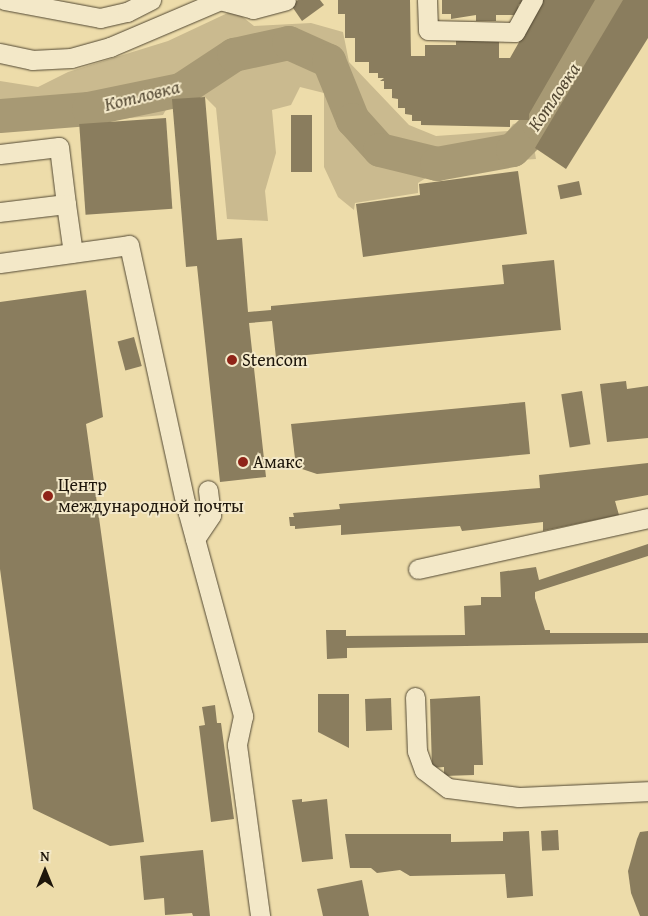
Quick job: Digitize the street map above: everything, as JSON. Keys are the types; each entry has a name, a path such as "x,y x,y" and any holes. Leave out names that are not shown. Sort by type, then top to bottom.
{"lane":[{"path":"6,0 100,18 127,12 151,0"},
{"path":"0,53 32,60 71,58 110,47 220,0 252,9 286,0"},
{"path":"427,0 428,30 515,32 533,0"},
{"path":"0,154 59,147 73,253"},
{"path":"0,212 66,204"},
{"path":"0,263 129,245 195,539 243,716 237,744 260,916"},
{"path":"195,539 211,515 208,490"},
{"path":"418,569 648,518"},
{"path":"416,697 417,752 424,770 448,788 518,797 648,792"}],"shaded area":[{"path":"234,10 254,26 311,23 343,32 349,62 409,125 436,136 508,131 513,124 530,121 578,30 589,31 595,40 534,147 536,159 446,165 418,183 418,193 355,203 354,210 338,197 324,167 324,93 300,87 291,105 272,110 276,153 265,191 268,221 227,219 216,108 205,97 172,99 163,115 0,130 0,81 38,87 68,72 168,41"}],"building":[{"path":"298,0 320,0 324,5 302,21 291,5"},
{"path":"338,0 410,0 411,56 425,56 425,45 456,45 456,37 499,37 499,58 510,58 543,0 595,0 529,114 529,120 510,120 510,127 421,125 421,121 412,121 412,115 405,114 405,108 398,108 398,99 392,98 392,89 384,89 384,81 380,81 384,78 378,78 378,73 369,73 369,62 355,62 355,38 345,38 345,14 338,14"},
{"path":"442,0 523,0 523,4 519,4 516,15 496,15 496,21 476,21 476,15 451,19 451,14 442,14"},
{"path":"623,0 648,0 648,38 566,169 535,148"},
{"path":"205,97 217,240 242,238 248,312 271,310 271,306 504,284 502,265 554,260 561,330 276,358 272,321 249,323 266,477 220,482 197,266 186,267 172,99"},
{"path":"291,115 312,115 312,172 291,172"},
{"path":"166,118 172,209 86,215 79,124"},
{"path":"518,171 527,234 363,257 356,204 420,195 419,184"},
{"path":"579,181 582,195 560,199 557,186"},
{"name":"Центр международной почты","path":"86,290 103,417 86,424 144,842 110,846 33,809 0,569 0,302"},
{"path":"134,337 142,366 125,370 118,341"},
{"path":"626,381 627,389 648,386 648,438 607,442 600,384"},
{"path":"582,391 590,444 570,448 561,394"},
{"path":"525,402 530,454 317,474 296,467 291,424"},
{"path":"648,463 648,495 615,501 619,515 543,531 543,522 462,531 460,526 341,535 341,525 295,529 295,526 290,526 289,517 294,517 293,513 340,509 339,504 540,488 539,475"},
{"path":"648,544 648,556 535,592 535,598 545,630 550,630 550,633 648,633 648,643 347,648 347,658 327,659 326,630 346,630 346,636 465,635 464,606 481,605 481,597 501,597 500,572 536,567 539,580"},
{"path":"318,694 349,694 349,748 318,732"},
{"path":"480,696 483,765 474,765 474,775 444,776 444,767 432,768 430,699"},
{"path":"391,698 392,730 366,731 365,699"},
{"path":"215,705 217,723 221,723 234,819 211,822 199,726 205,725 202,707"},
{"path":"302,799 302,802 327,799 333,859 302,862 292,800"},
{"path":"558,830 559,850 542,851 541,831"},
{"path":"529,831 533,896 507,898 505,874 410,876 400,870 377,873 371,868 350,868 345,834 451,834 451,842 503,841 503,832"},
{"path":"648,831 648,916 640,916 631,893 628,871 640,832"},
{"path":"203,850 210,916 193,916 192,913 165,915 164,898 144,900 140,856"},
{"path":"362,880 369,916 323,916 317,889"}],"waterway":[{"name":"Котловка","path":"0,116 89,109 181,90 234,55 289,43 329,61 353,120 380,150 437,164 513,150 539,124 614,0"}],"place":[{"name":"Stencom","path":"232,360"},
{"name":"Амакс","path":"243,462"},
{"name":"Центр международной почты","path":"48,496"}]}
